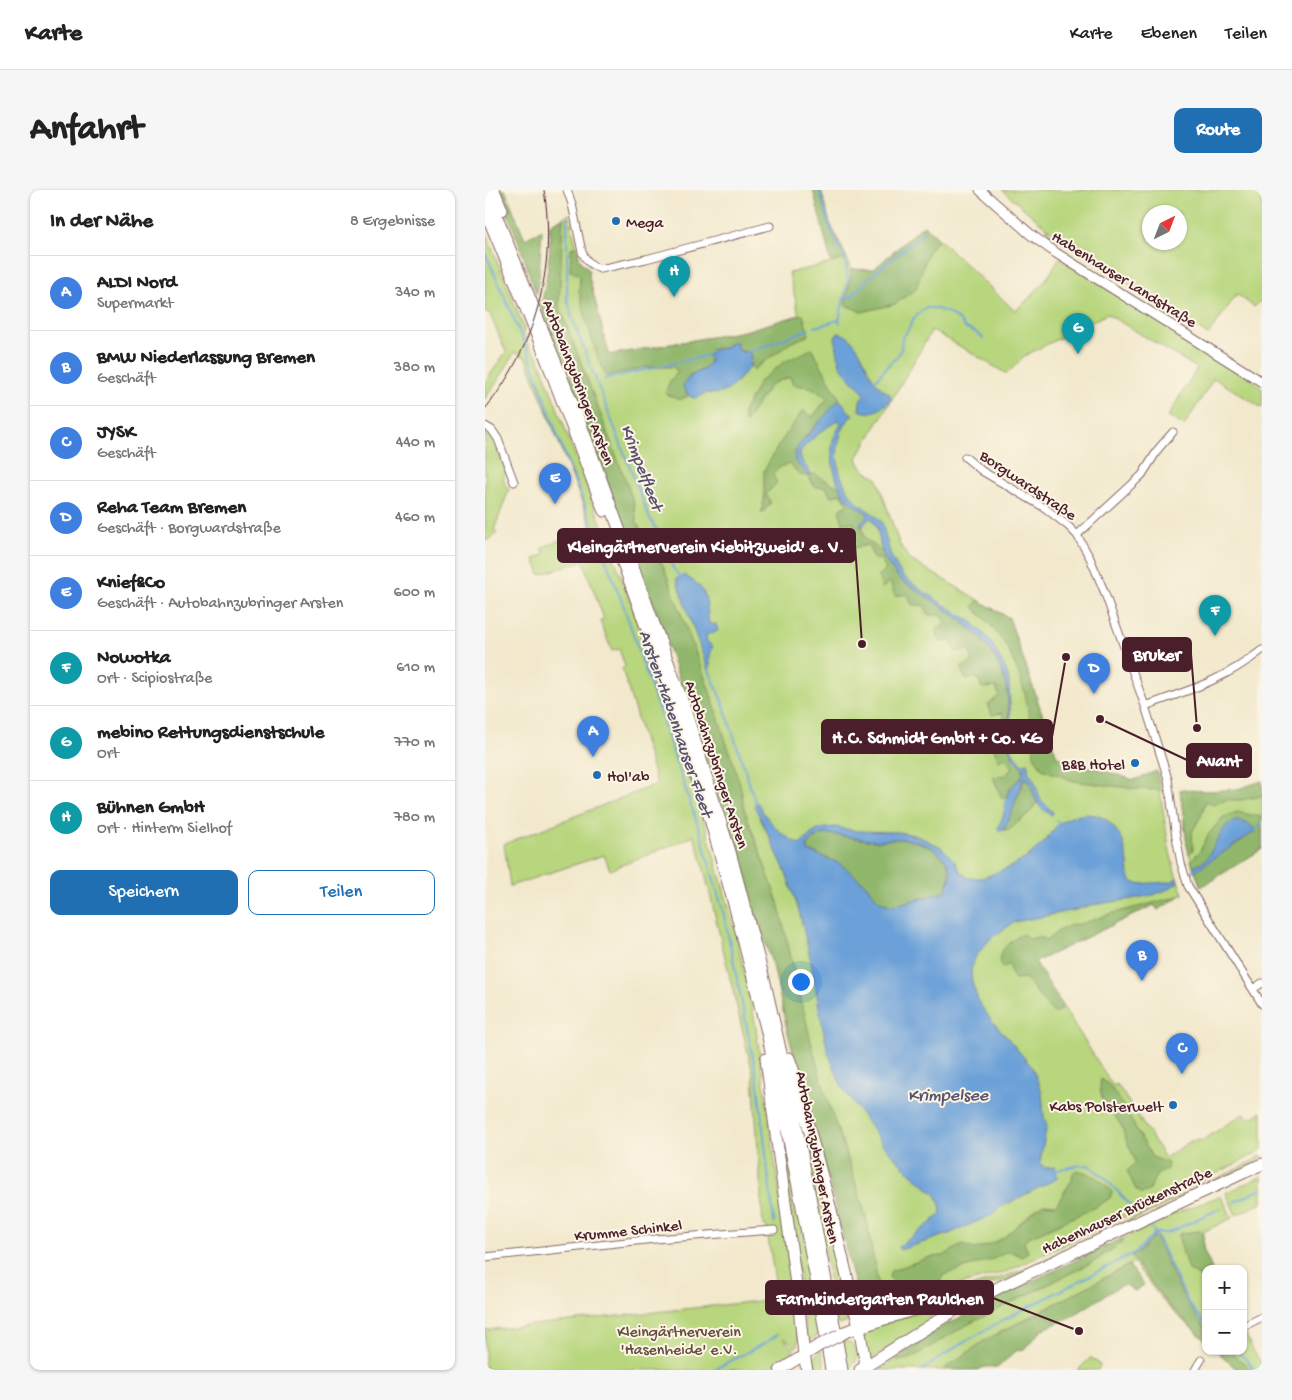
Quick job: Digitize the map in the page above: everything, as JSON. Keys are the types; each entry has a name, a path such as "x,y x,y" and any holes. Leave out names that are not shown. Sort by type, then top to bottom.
{"main road":[{"name":"Autobahnzubringer Arsten","path":"486,190 581,425 683,703 730,852 802,1151 842,1370"},
{"path":"494,190 505,218 510,249"},
{"name":"Autobahnzubringer Arsten","path":"485,210 577,439 650,638 710,819 772,1032 831,1370"},
{"path":"485,215 492,226"},
{"path":"772,1032 793,1069 831,1210 859,1328 864,1369"},
{"path":"772,1032 766,1059 807,1370"},
{"name":"Habenhauser Brückenstraße","path":"864,1369 957,1308 1261,1164"},
{"name":"Habenhauser Brückenstraße","path":"875,1320 895,1316 963,1294 1006,1284"},
{"path":"854,1310 875,1320"},
{"path":"780,1370 817,1346 875,1320"},
{"path":"845,1335 863,1349"}],"street":[{"path":"567,190 572,204 582,252 585,259 600,269 770,226"},
{"name":"Habenhauser Landstraße","path":"980,190 1030,234 1056,253 1262,382"},
{"path":"485,426 492,430 498,439 515,482"},
{"path":"1077,535 1142,475 1159,448 1173,432"},
{"name":"Borgwardstraße","path":"965,457 982,471 1045,508 1068,526 1077,535 1090,558 1104,591 1145,706 1168,779 1175,831 1182,867 1188,885 1262,1004"},
{"path":"1145,706 1196,689 1219,679 1262,650"},
{"path":"1253,989 1262,983"},
{"name":"Krumme Schinkel","path":"485,1257 655,1239 774,1230"},
{"path":"1247,1324 1262,1317"},
{"path":"1195,1370 1201,1360"}],"green space":[{"path":"498,190 505,190 525,239 542,230 536,294 519,243"},
{"path":"813,190 821,190 830,223 847,258 831,263"},
{"path":"1002,190 1262,190 1262,300 1254,307 1237,294 1208,335 1061,240"},
{"path":"569,214 580,260 589,270 589,277 609,355 745,331 799,315 789,273 847,258 851,269 873,270 924,225 1015,311 1046,280 1059,258 1220,359 1218,361 1228,367 1229,365 1255,381 1262,389 1262,408 1214,378 1184,426 1168,416 1197,368 1107,314 1024,356 1007,374 932,330 857,458 862,468 877,478 899,543 909,559 1009,618 1057,757 1134,780 1157,771 1169,848 1183,894 1158,910 1154,905 1035,962 1113,1086 1117,1084 1165,1158 1191,1141 1203,1140 1243,1114 1249,1119 1262,1112 1262,1149 1257,1153 1208,1178 1008,1271 866,1310 859,1300 787,1029 774,969 749,901 716,789 663,631 541,307 548,266 550,225"},
{"path":"563,218 559,305 633,500 637,523 649,546 663,565 709,689 740,784 745,811 778,902 812,1046 828,1102 866,1217 882,1306 866,1310 859,1300 787,1029 774,969 749,901 716,789 663,631 541,307 548,266 550,225"},
{"path":"924,225 939,240 928,251 916,289 895,304 862,312 845,305 851,269 873,270"},
{"name":"Kleingärtnerverein 'Hasenheide' e.V.","path":"485,231 524,328 525,340 538,357 652,658 707,831 735,929 755,1022 784,1223 798,1339 795,1348 784,1337 795,1351 765,1370 485,1370 485,1330 778,1299 766,1225 763,1225 753,1074 702,861 694,836 610,870 604,855 510,886 504,844 657,784 622,669 625,666 619,649 612,651 600,621 604,619 583,561 540,575 534,559 545,554 542,548 591,526 526,358 515,352 485,399 485,382 506,352 489,312 485,313"},
{"path":"577,246 580,260 589,270 589,277 609,355 745,331 800,315 803,315 809,335 790,343 753,370 750,367 751,355 737,349 733,342 724,348 712,350 707,367 690,376 683,386 688,396 679,400 665,393 670,381 678,372 673,367 646,367 606,376 587,323 579,291 580,275 570,271 571,248"},
{"path":"812,349 840,400 806,436 794,454 808,476 800,475 790,464 780,467 773,475 777,483 766,494 771,503 761,514 764,499 764,471 778,446 803,410 812,417 828,398 810,387 793,385 790,377 769,387 745,422 743,412 760,381 784,362"},
{"path":"485,433 493,441 498,451 506,472 504,477 505,485 509,489 494,530 497,532 492,538 485,541"},
{"path":"815,474 840,487 848,500 868,514 860,524 865,538 882,552 896,575 965,624 991,651 1000,667 1006,686 1010,750 1014,759 1023,768 1023,775 1010,789 1006,798 1002,798 993,777 1005,775 1013,768 1008,759 999,760 994,749 1003,741 999,730 1006,725 1002,713 992,715 988,704 999,696 996,687 982,688 977,677 966,680 961,668 973,661 969,649 955,652 951,641 940,641 936,631 946,623 942,615 929,615 924,605 912,605 907,594 895,596 890,582 882,588 878,576 886,570 881,559 874,559 868,545 853,548 849,539 857,532 853,523 843,523 839,510 848,504 841,493 831,497 826,487 815,487 808,476"},
{"path":"978,600 1009,618 1057,757 1134,780 1157,771 1161,790 1135,789 1074,781 1042,769 1034,755 1031,724 1025,694 1017,669 1007,647 990,624 973,607"},
{"path":"1025,777 1030,782 1037,802 1030,812 1009,830 1004,830"},
{"path":"1262,781 1262,849 1201,887 1187,845 1180,790 1212,791 1238,789"},
{"path":"1262,781 1262,796 1241,800 1226,800 1214,805 1206,801 1201,816 1192,832 1193,850 1189,854 1180,790 1212,791 1238,789"},
{"path":"1237,812 1262,817 1262,849 1201,887 1191,860 1200,851 1208,835 1223,817"},
{"path":"824,834 878,841 901,839 922,843 940,854 946,862 950,871 949,881 944,892 892,906 881,902 864,883 815,853 808,851 807,846 813,839"},
{"path":"1180,896 1158,910 1154,905 1035,962 1061,1003 1062,1009 1054,1013 1026,978 1015,979 1010,967 1008,965 1002,967 1000,962 1001,952 1014,939 1023,934 1028,939 1039,937 1047,940 1058,931 1071,925 1081,924 1110,914"},
{"path":"1101,1079 1110,1086 1122,1104 1152,1157 1168,1163 1167,1169 1155,1177 1150,1190 1142,1194 1136,1190 1127,1171 1135,1163 1123,1129 1103,1101 1100,1088"},
{"path":"781,1112 822,1333 807,1342 778,1113"},
{"path":"803,1113 854,1320 838,1325 799,1114"},
{"path":"1262,1155 1252,1164 1004,1281 917,1303 1025,1269 1245,1165"},
{"path":"1076,1170 1091,1175 1104,1184 1112,1192 1110,1198 1096,1207 1027,1238 1024,1243 1028,1252 1022,1257 1013,1252 1006,1252 993,1259 943,1275 942,1289 895,1302 892,1296 896,1290 895,1283 889,1277 891,1271 930,1257 943,1256 962,1245 974,1249 989,1245 1003,1238 1043,1204 1056,1205"},
{"path":"1262,1176 1262,1203 1236,1215 1226,1193"},
{"path":"1220,1196 1232,1218 1203,1232 1203,1249 1210,1265 1202,1265 1202,1337 1168,1307 1133,1262 984,1341 943,1370 879,1370 942,1327 1011,1291 1183,1210"},
{"path":"1203,1232 1203,1249 1210,1265 1202,1265 1202,1284 1200,1277 1189,1270 1186,1264 1178,1235 1182,1233"},
{"path":"1154,1236 1157,1239 1184,1297 1202,1324 1202,1336 1169,1306 1131,1256 1139,1252"},
{"path":"1121,1239 1123,1242 1093,1262 963,1327 910,1359 898,1361 897,1358 942,1327 1011,1291"},
{"path":"1129,1265 1144,1285 1135,1291 1126,1285 1120,1286 1072,1316 1042,1330 1024,1349 1016,1351 997,1368 943,1370 984,1341"},
{"path":"975,1294 868,1361 862,1330"},
{"path":"1247,1337 1252,1349 1262,1364 1262,1370 1238,1370 1221,1355 1247,1355"},
{"path":"843,1341 851,1343 857,1353 855,1363 848,1369"},
{"path":"821,1350 825,1370 814,1370 814,1359"},
{"path":"1221,1355 1235,1355 1252,1370 1238,1370"},
{"path":"1090,1358 1100,1365 1098,1370 1078,1370"}],"water":[{"path":"840,333 847,336 857,347 875,381 890,394 891,400 876,411 864,412 859,410 860,401 864,395 862,390 850,379 840,365 835,338"},
{"path":"737,341 737,349 742,352 749,352 751,355 750,367 732,387 721,393 707,393 696,398 689,395 683,386 690,377 706,367 710,361 708,355 712,350 724,348"},
{"path":"840,400 853,414 841,434 838,445 837,457 842,480 855,500 882,523 891,556 902,575 917,587 973,623 990,640 1006,670 1009,681 1012,751 1022,764 1028,763 1028,771 1035,782 1040,799 1053,812 1052,815 1038,804 1031,784 1025,777 1004,830 1000,831 998,829 1011,787 1021,779 1023,773 1023,768 1014,759 1010,750 1007,693 1000,667 991,651 965,624 902,581 883,555 877,530 871,518 862,527 860,524 868,514 853,505 845,496 833,467 832,445 841,424 839,420 817,435 802,450 800,457 811,475 808,476 796,462 795,456 799,445"},
{"path":"685,575 701,588 706,600 709,624 716,624 718,631 706,635 707,642 713,646 710,655 710,669 708,670 676,579"},
{"name":"Krimpelsee","path":"758,803 775,827 799,844 820,829 835,827 858,831 898,832 915,835 941,847 968,878 982,878 1010,867 1026,858 1043,843 1059,823 1071,817 1085,814 1097,815 1107,820 1123,841 1131,881 1137,884 1170,882 1177,878 1178,882 1169,889 1153,895 1091,905 1076,910 1015,922 991,938 976,956 971,970 972,982 979,1003 991,1020 1032,1067 1042,1092 1044,1117 1047,1125 1040,1162 1044,1168 1055,1167 1058,1178 999,1208 990,1216 949,1234 900,1250 898,1247 941,1213 940,1205 936,1195 911,1174 884,1146 842,1087 828,1053 810,957 799,911 785,870 754,805","holes":["824,834 878,841 901,839 922,843 932,848 947,862 950,871 949,881 944,892 892,906 881,902 864,883 839,863 808,851 807,846 813,839"]},
{"path":"1235,821 1247,823 1256,831 1195,871 1193,867 1206,860 1223,830 1227,825"}],"waterway":[{"name":"Krimpelfleet","path":"819,190 832,233 844,257 848,282 844,297"},
{"name":"Krimpelfleet","path":"567,217 567,298 572,318 649,517 657,530 673,568 680,577"},
{"path":"840,323 844,298 851,297 868,279 924,232"},
{"name":"Arsten-Habenhauser Fleet","path":"485,252 529,354 558,437 624,607 700,832 724,915 757,1077 774,1222"},
{"path":"874,382 901,350 902,338 913,319 927,308 947,312 960,321 965,328 974,331 983,338"},
{"path":"815,327 839,320"},
{"path":"749,352 809,329"},
{"path":"604,379 709,355"},
{"name":"Krimpelfleet","path":"708,668 724,706 756,804"},
{"path":"1254,830 1262,824"},
{"path":"1187,874 1196,868"},
{"path":"1056,1170 1089,1165 1105,1178 1130,1205"},
{"path":"1234,1202 1262,1189"},
{"path":"1155,1233 1168,1233 1221,1208"},
{"path":"1151,1227 1189,1304 1202,1320"},
{"path":"922,1370 959,1345 1003,1320 1136,1252 1155,1233"},
{"path":"713,1370 767,1342 778,1334"},
{"path":"1240,1355 1255,1370"}],"tram line":[{"path":"485,409 517,360 538,306 547,249 547,219 544,190"}],"place":[{"name":"Mega","path":"616,221"},
{"name":"Bühnen GmbH","path":"674,297"},
{"name":"mebino Rettungsdienstschule","path":"1078,354"},
{"name":"Knief&Co","path":"555,504"},
{"name":"Nowotka","path":"1215,636"},
{"name":"Kleingärtnerverein Kiebitzweid' e. V.","path":"862,644"},
{"name":"H.C. Schmidt GmbH + Co. KG","path":"1066,657"},
{"name":"Reha Team Bremen","path":"1094,694"},
{"name":"Avant","path":"1100,719"},
{"name":"Bruker","path":"1197,728"},
{"name":"ALDI Nord","path":"593,757"},
{"name":"B&B Hotel","path":"1135,763"},
{"name":"Hol'ab","path":"597,775"},
{"name":"BMW Niederlassung Bremen","path":"1142,981"},
{"name":"JYSK","path":"1182,1074"},
{"name":"Kabs Polsterwelt","path":"1173,1105"},
{"name":"Farmkindergarten Paulchen","path":"1079,1331"}]}
